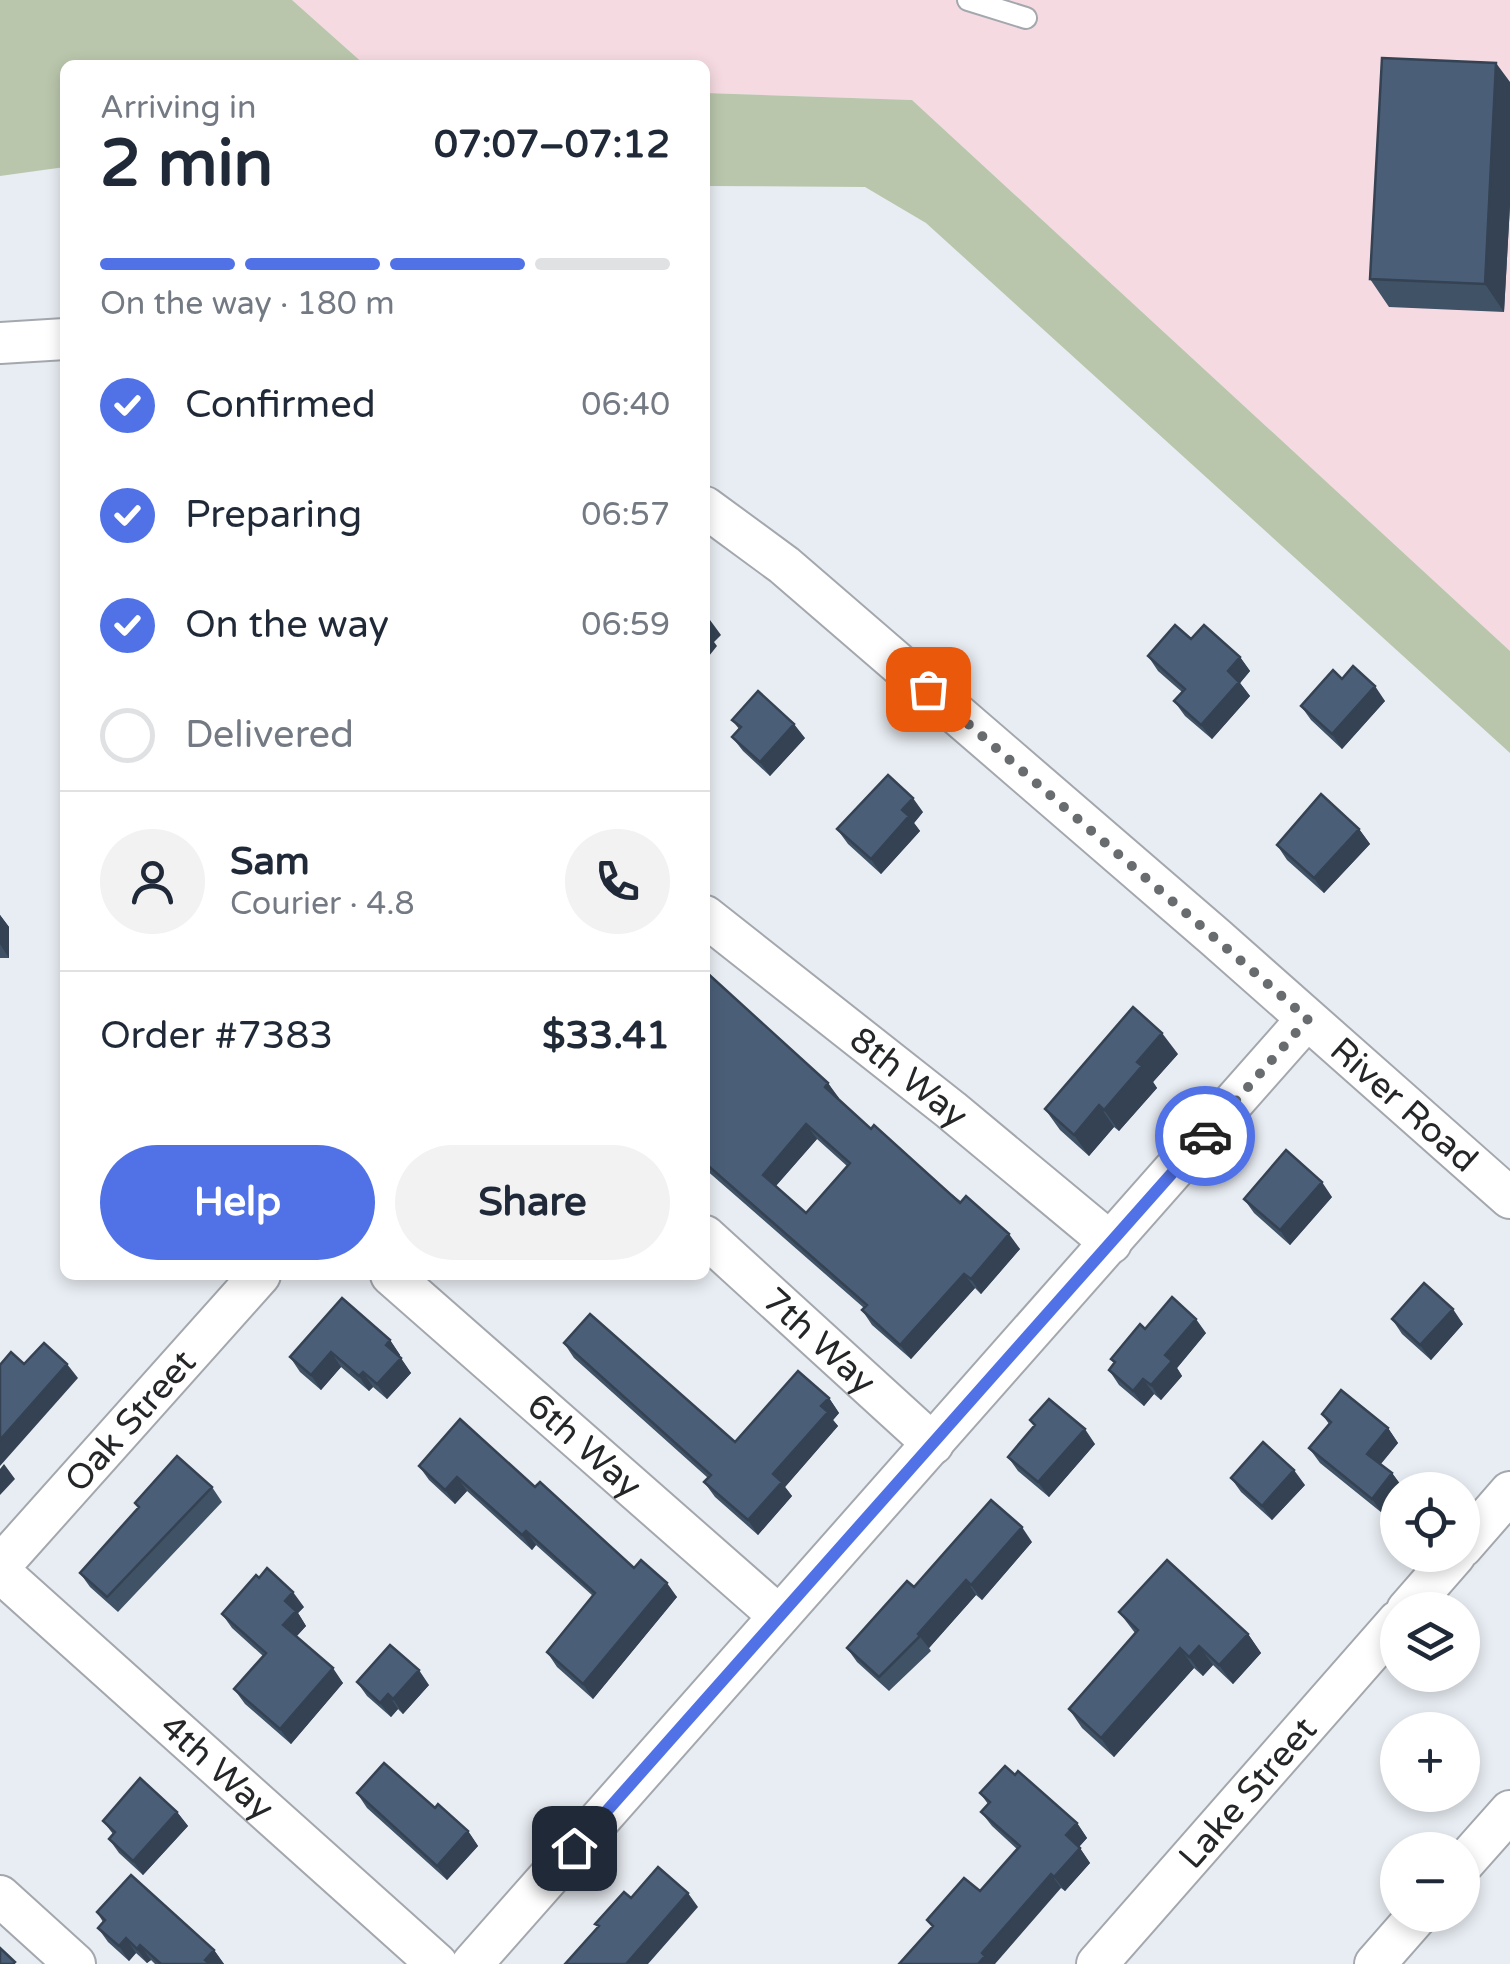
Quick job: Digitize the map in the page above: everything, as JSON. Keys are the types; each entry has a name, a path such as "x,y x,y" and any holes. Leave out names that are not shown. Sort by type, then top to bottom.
{"street":[{"path":"0,344 60,339"},
{"name":"River Road","path":"710,511 784,565 1510,1198"},
{"name":"8th Way","path":"710,920 951,1110 1111,1243"},
{"path":"472,1964 1308,1019"},
{"name":"7th Way","path":"710,1241 932,1444"},
{"name":"Oak Street","path":"0,1569 256,1280"},
{"name":"6th Way","path":"397,1280 779,1616"},
{"path":"1480,1526 1510,1492"},
{"name":"4th Way","path":"0,1569 437,1964"},
{"path":"1423,1592 1440,1572"},
{"name":"Lake Street","path":"1098,1964 1380,1642"},
{"path":"1480,1845 1510,1811"},
{"path":"0,1896 75,1964"},
{"path":"1375,1964 1403,1932"}],"lane":[{"path":"968,0 1026,18"}],"shaded area":[{"path":"292,0 1510,0 1510,651 912,100 710,93 710,60 359,60"}],"green space":[{"path":"0,0 292,0 359,60 60,60 60,168 0,176"},
{"path":"710,93 912,100 1510,651 1510,753 926,223 865,187 710,186"}],"building":[{"path":"1382,58 1496,63 1485,284 1370,279"},
{"path":"1175,625 1191,639 1204,625 1240,657 1228,671 1239,682 1201,725 1174,701 1185,689 1148,656"},
{"path":"1353,666 1375,686 1332,734 1301,706 1333,670 1342,679"},
{"path":"758,691 794,724 760,762 732,737 741,727 732,720"},
{"path":"888,775 913,798 902,810 909,816 871,859 837,829"},
{"path":"1321,794 1359,829 1314,878 1277,845"},
{"path":"710,976 828,1083 825,1087 871,1129 874,1125 960,1203 966,1196 1009,1234 971,1279 964,1274 900,1345 862,1310 867,1305 710,1167","holes":["806,1124 850,1163 806,1213 763,1175"]},
{"path":"1133,1007 1162,1033 1137,1062 1142,1066 1104,1110 1099,1105 1074,1135 1045,1109"},
{"path":"1286,1150 1322,1182 1280,1230 1244,1199"},
{"path":"1424,1283 1453,1309 1420,1345 1392,1319"},
{"path":"1172,1297 1196,1319 1165,1355 1172,1361 1151,1385 1143,1379 1133,1391 1109,1370 1115,1362 1111,1359 1140,1324 1145,1329"},
{"path":"342,1298 390,1340 386,1345 401,1358 377,1384 363,1372 359,1376 331,1352 311,1375 290,1357"},
{"path":"590,1314 735,1442 798,1371 829,1398 821,1406 828,1412 773,1474 782,1482 748,1520 704,1482 711,1475 564,1343"},
{"path":"44,1343 67,1364 0,1440 0,1365 11,1352 24,1364"},
{"path":"1341,1390 1388,1428 1367,1454 1391,1472 1380,1472 1380,1489 1372,1499 1309,1448 1331,1422 1322,1414"},
{"path":"1049,1399 1085,1429 1038,1482 1008,1457 1035,1425 1030,1420"},
{"path":"460,1419 535,1487 540,1482 634,1568 641,1560 667,1583 583,1684 547,1652 595,1593 526,1531 522,1535 457,1477 445,1490 419,1466"},
{"path":"1263,1442 1294,1470 1262,1506 1231,1478"},
{"path":"177,1456 212,1487 107,1597 80,1573 139,1507 135,1503"},
{"path":"991,1500 1022,1527 971,1585 966,1580 920,1636 879,1677 847,1648 907,1581 914,1587"},
{"path":"1167,1560 1248,1634 1219,1665 1199,1646 1189,1657 1180,1648 1101,1738 1069,1709 1138,1630 1119,1612"},
{"path":"267,1568 293,1592 285,1601 296,1611 283,1625 333,1668 280,1729 234,1689 266,1653 222,1614"},
{"path":"390,1645 419,1670 393,1699 388,1694 380,1703 357,1682"},
{"path":"384,1763 468,1831 437,1866 357,1793"},
{"path":"1005,1766 1015,1775 1018,1771 1077,1823 1066,1835 1080,1848 1054,1877 1051,1874 982,1953 985,1956 978,1964 899,1964 933,1926 927,1920 964,1878 980,1891 1020,1846 981,1812 990,1802 980,1793"},
{"path":"140,1778 177,1812 133,1861 109,1839 115,1832 103,1821"},
{"path":"658,1867 688,1893 626,1964 565,1964 624,1892 631,1898"},
{"path":"131,1875 214,1950 205,1960 210,1964 161,1964 140,1945 137,1949 126,1938 119,1946 98,1928 105,1920 97,1912"},
{"path":"0,1948 15,1962 13,1964 0,1964"}],"way so far":[{"path":"928,689 1308,1019 1205,1136"}],"route":[{"path":"574,1848 1205,1136"}]}
